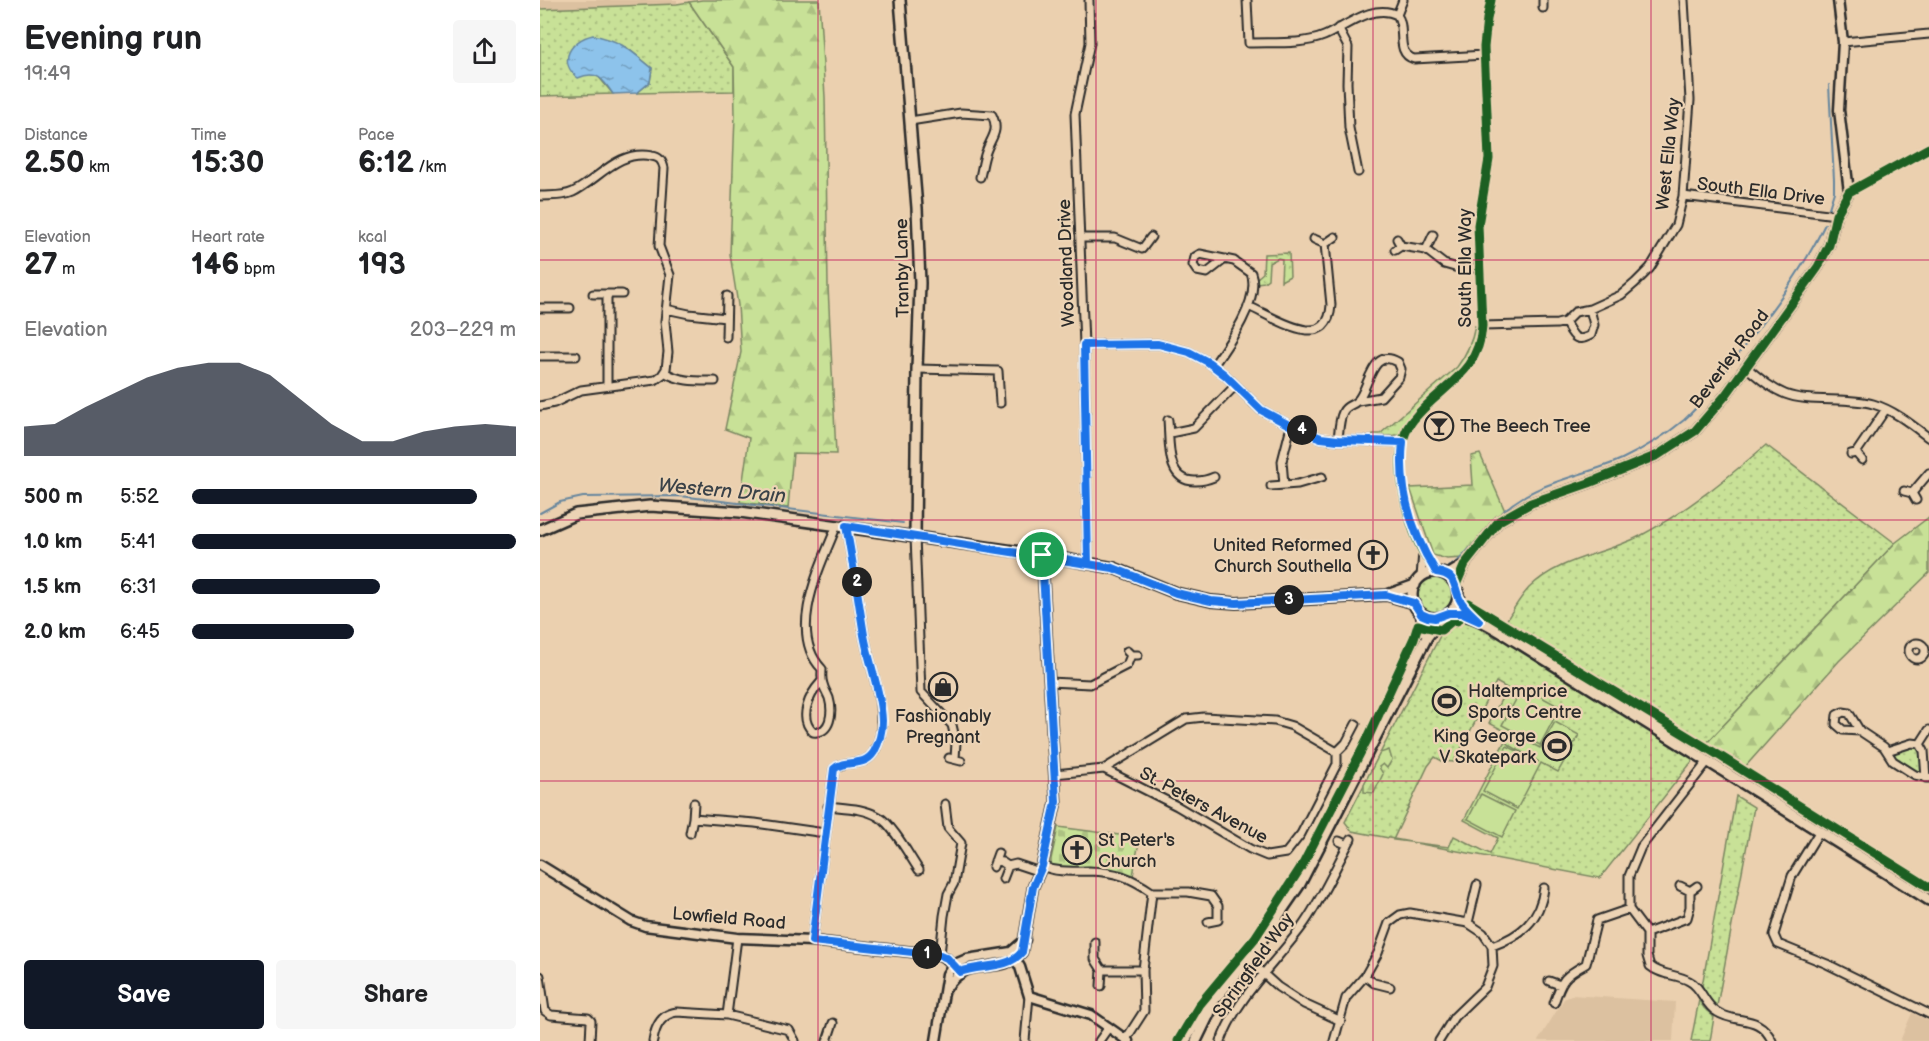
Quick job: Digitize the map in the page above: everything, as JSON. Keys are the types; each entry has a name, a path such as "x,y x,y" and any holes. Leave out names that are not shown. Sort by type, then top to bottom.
{"main road":[{"name":"Tranby Lane","path":"900,0 917,208 920,284 915,536"},
{"path":"540,530 576,514 650,506 740,512 1088,563 1113,568 1176,593 1211,601 1236,603 1386,595 1414,603"},
{"path":"1386,595 1436,572 1447,575 1456,585 1458,597 1454,609 1446,615"},
{"path":"1418,581 1412,597 1421,614 1427,636"},
{"path":"1458,597 1479,621"},
{"path":"1421,614 1428,617 1461,613 1522,645 1929,900"},
{"name":"Springfield Way","path":"1185,1041 1195,1023 1248,960 1300,884 1427,636 1446,615"},
{"name":"Springfield Way","path":"1196,1041 1220,991"}],"street":[{"name":"Woodland Drive","path":"1088,563 1084,345 1075,114 1090,44 1089,0"},
{"path":"1247,0 1249,43 1310,40 1323,37 1365,15 1390,12 1397,15 1401,22 1403,51 1408,57 1414,59 1485,55"},
{"path":"1397,15 1403,0"},
{"name":"South Ella Way","path":"1436,572 1423,552 1405,503 1401,460 1407,428 1413,419 1468,368 1480,343 1482,326 1479,216 1490,144 1485,32 1491,0"},
{"path":"1543,0 1543,8"},
{"name":"West Ella Way","path":"1482,326 1565,322 1575,312 1590,309 1621,295 1650,268 1676,225 1683,196 1690,100 1684,0"},
{"path":"1838,0 1843,42 1839,110 1849,192 1929,148"},
{"path":"1338,28 1348,47 1349,128 1358,172"},
{"path":"1843,42 1929,34"},
{"path":"910,121 961,113 992,115 996,124 994,138 986,151 980,177"},
{"path":"540,196 569,194 604,169 626,158 641,155 657,157 663,163 664,168 659,246 670,275 665,328 668,352 664,372 655,380 581,390 554,403 540,406"},
{"name":"Beverley Road","path":"1456,585 1465,564 1499,521 1531,503 1658,455 1695,431 1746,367 1818,267 1829,246 1836,215 1849,192"},
{"name":"South Ella Drive","path":"1683,196 1836,215"},
{"path":"1426,250 1433,236"},
{"path":"1080,238 1115,238 1142,249 1151,237"},
{"path":"1325,244 1335,237"},
{"path":"1314,239 1325,244"},
{"path":"1397,239 1398,248 1426,250 1444,264 1458,268 1479,268"},
{"path":"1248,306 1302,331 1321,327 1330,313 1331,305 1325,244"},
{"path":"1213,366 1229,343 1248,306 1254,285 1251,273 1240,263 1225,259"},
{"path":"594,294 622,294"},
{"path":"607,294 607,385"},
{"path":"726,337 727,296"},
{"path":"540,308 570,308"},
{"path":"666,309 726,318"},
{"path":"1565,322 1571,333 1583,340 1592,335 1594,325 1590,309"},
{"path":"1084,345 1158,344 1189,352 1213,366 1261,410 1291,426 1321,438 1403,442"},
{"path":"540,357 576,356"},
{"path":"1338,440 1341,415 1345,408 1358,401 1381,398 1399,377 1401,369 1398,362 1387,359 1379,362 1373,369 1358,401"},
{"path":"1746,367 1773,388 1787,395 1845,400 1872,404 1886,409 1929,438"},
{"path":"917,369 998,371 1000,403"},
{"path":"664,372 688,381 715,381"},
{"path":"1170,433 1194,428 1235,386"},
{"path":"1862,460 1854,453 1886,409"},
{"path":"1168,420 1170,451 1175,470 1180,478 1188,481 1210,482"},
{"path":"1284,485 1282,461 1291,426"},
{"path":"1911,495 1929,473"},
{"path":"1271,486 1298,484 1322,477"},
{"path":"822,682 813,694 805,713 806,721 813,732 820,733 829,723 830,703 822,682 822,669 817,664 811,650 806,613 809,596 841,526"},
{"path":"812,941 834,769 843,764 859,764 873,754 879,739 882,721 864,635 858,588 841,526"},
{"path":"915,536 921,692 952,725 956,742 955,759"},
{"name":"South Ella Way","path":"1418,581 1423,552"},
{"path":"945,990 960,972 969,968 1003,964 1013,956 1025,940 1033,887 1041,869 1056,802 1042,555"},
{"name":"Beverley Road","path":"1447,575 1465,564"},
{"path":"1049,682 1090,684 1127,665 1132,654"},
{"path":"1055,774 1104,769 1186,719 1204,717 1275,721 1292,726 1337,752"},
{"name":"St. Peters Avenue","path":"1104,769 1177,806 1250,849 1267,856 1286,853 1301,834 1337,764 1337,752 1346,743 1356,724"},
{"path":"1920,744 1929,730"},
{"path":"1860,731 1887,751 1890,758 1903,768 1918,777 1928,778 1924,751 1920,744"},
{"path":"1887,751 1904,745 1920,744"},
{"path":"1707,761 1641,848 1629,876 1629,909 1647,933 1647,956 1650,966 1662,973 1692,982 1717,1013 1760,1025 1772,1041"},
{"path":"690,833 694,802"},
{"path":"945,804 948,828 961,843 954,883 948,894 940,955 960,972"},
{"path":"828,806 858,809 881,818 901,842 915,867"},
{"path":"693,818 755,823 825,833"},
{"path":"1819,832 1792,876 1774,935 1778,944 1827,964 1929,1014"},
{"name":"Springfield Way","path":"1221,1041 1227,1025 1263,973 1302,926 1349,842 1339,841"},
{"path":"998,853 994,864 1002,862 1008,866 1017,864 1041,869 1088,871 1125,876 1134,879 1152,892 1188,892 1211,896 1218,906 1218,920 1208,922"},
{"name":"Lowfield Road","path":"540,865 631,921 652,927 737,938 812,941 940,955"},
{"path":"1004,879 1008,866"},
{"path":"1468,923 1477,884"},
{"path":"1680,886 1690,891"},
{"path":"1690,891 1696,886"},
{"path":"1647,933 1687,918 1690,891"},
{"path":"1029,996 1090,1016 1127,1040 1144,1011 1143,970 1152,892"},
{"path":"1492,946 1513,938 1530,923 1543,892 1552,897"},
{"path":"1554,1003 1567,974 1588,965 1597,920 1629,909"},
{"path":"1335,1041 1346,998 1365,976 1378,953 1389,923 1400,915 1410,913 1468,923 1483,933 1492,946 1493,966 1485,987 1454,1017 1438,1041"},
{"path":"727,1015 737,938"},
{"path":"1095,942 1095,960 1102,970 1101,986"},
{"path":"936,1041 947,975 953,965 967,959 1013,956"},
{"path":"1013,956 1029,996 1025,1041"},
{"path":"1248,960 1278,987 1304,1004 1341,1021"},
{"path":"1102,970 1143,970"},
{"path":"540,976 542,1015 588,1018 591,1021 590,1041"},
{"path":"1365,976 1374,983 1390,987"},
{"path":"1549,981 1560,986"},
{"path":"653,1041 658,1024 668,1013 727,1015 789,1030 795,1041"},
{"path":"827,1041 833,1023"},
{"path":"1099,1041 1109,1027"}],"shaded area":[{"path":"540,0 677,0 677,4 540,9"},
{"path":"1571,995 1675,1002 1673,1041 1538,1041 1564,999"},
{"path":"1912,1013 1929,1021 1929,1041 1900,1041"}],"green space":[{"path":"819,0 825,97 828,286 836,454 793,453 788,508 740,502 749,438 725,429 741,352 738,305 730,254 735,115 734,67 689,2"},
{"path":"689,2 734,67 734,91 637,93 650,82 652,68 626,47 590,73 598,76 613,94 540,96 540,9"},
{"path":"1289,253 1290,276 1281,281 1282,259 1278,258 1269,263 1268,279 1257,283 1256,279 1263,273 1264,254"},
{"path":"1475,326 1480,330 1471,360 1414,413 1399,435 1372,437 1373,434 1380,434 1457,367 1469,348"},
{"path":"1766,445 1895,543 1705,745 1600,878 1412,842 1449,847 1454,836 1490,854 1498,838 1464,820 1509,733 1489,723 1507,688 1496,682 1454,762 1442,761 1435,757 1428,766 1394,839 1352,831 1345,822 1442,632 1466,619 1496,638 1520,599 1541,578 1568,563 1640,536 1674,516 1706,494"},
{"path":"1480,454 1505,511 1497,516 1464,558 1447,559 1433,555 1410,488 1473,485 1471,456"},
{"path":"1929,517 1929,573 1839,661 1744,768 1705,745 1895,543"},
{"path":"1435,578 1448,583 1453,596 1448,609 1435,614 1422,609 1417,596 1422,583"},
{"path":"1523,687 1560,707 1540,745 1502,725"},
{"path":"1555,722 1579,735 1558,772 1541,763 1517,809 1483,791 1507,746 1539,762 1506,743 1511,733 1540,748"},
{"path":"1911,746 1917,747 1921,752 1923,770 1919,773 1892,755 1894,751"},
{"path":"1389,750 1392,760 1387,768 1383,764 1379,767 1383,774 1374,793 1364,792 1364,784 1380,753"},
{"path":"1481,794 1515,811 1502,837 1468,819"},
{"path":"1736,796 1754,807 1717,1006 1709,999 1702,986"},
{"path":"1058,827 1127,836 1139,841 1133,876 1121,872 1053,867 1051,859"},
{"path":"1699,1000 1714,1017 1710,1041 1691,1041"}],"water":[{"path":"593,35 619,43 652,68 650,82 637,93 613,94 599,77 590,75 578,78 568,65 569,52 578,42"}],"waterway":[{"path":"1829,85 1834,180 1834,192 1829,208"},
{"path":"1496,519 1523,497 1555,482 1622,459 1670,431 1684,420 1711,390 1773,309 1806,259 1825,224"},
{"name":"Western Drain","path":"540,513 560,502 583,497 680,496 903,523"},
{"path":"1447,568 1458,561 1487,530"}],"cycle path":[{"path":"1436,572 1417,539 1406,505 1402,486 1402,449 1406,433 1413,420 1466,368 1474,357 1479,343 1482,326 1478,225 1489,159 1484,47 1491,0"},
{"path":"1456,585 1465,564 1499,521 1531,503 1658,455 1695,431 1725,396 1818,267 1829,245 1836,215 1849,192 1929,148"},
{"path":"1178,1041 1200,1004 1255,938 1303,864 1367,740 1418,625 1441,630 1453,620 1457,621 1468,603 1720,756 1929,887"}],"place":[{"name":"The Beech Tree","path":"1439,426"},
{"name":"United Reformed Church Southella","path":"1373,555"},
{"name":"Fashionably Pregnant","path":"943,687"},
{"name":"Haltemprice Sports Centre","path":"1447,701"},
{"name":"King George V Skatepark","path":"1557,746"},
{"name":"St Peter's Church","path":"1077,850"}],"route":[{"path":"1042,555 1056,802 1042,866 1033,887 1022,952 1016,960 969,968 960,972 947,958 940,955 812,941 834,769 843,764 859,764 873,754 879,739 882,721 864,635 846,526 1042,555 1113,568 1176,593 1211,601 1236,603 1386,595 1414,603 1421,614 1428,617 1435,618 1449,613 1461,613 1479,621 1458,597 1458,591 1452,579 1436,572 1423,552 1405,503 1401,460 1403,442 1321,438 1291,426 1261,410 1208,362 1189,352 1158,344 1084,345 1088,563 1042,555"}]}
